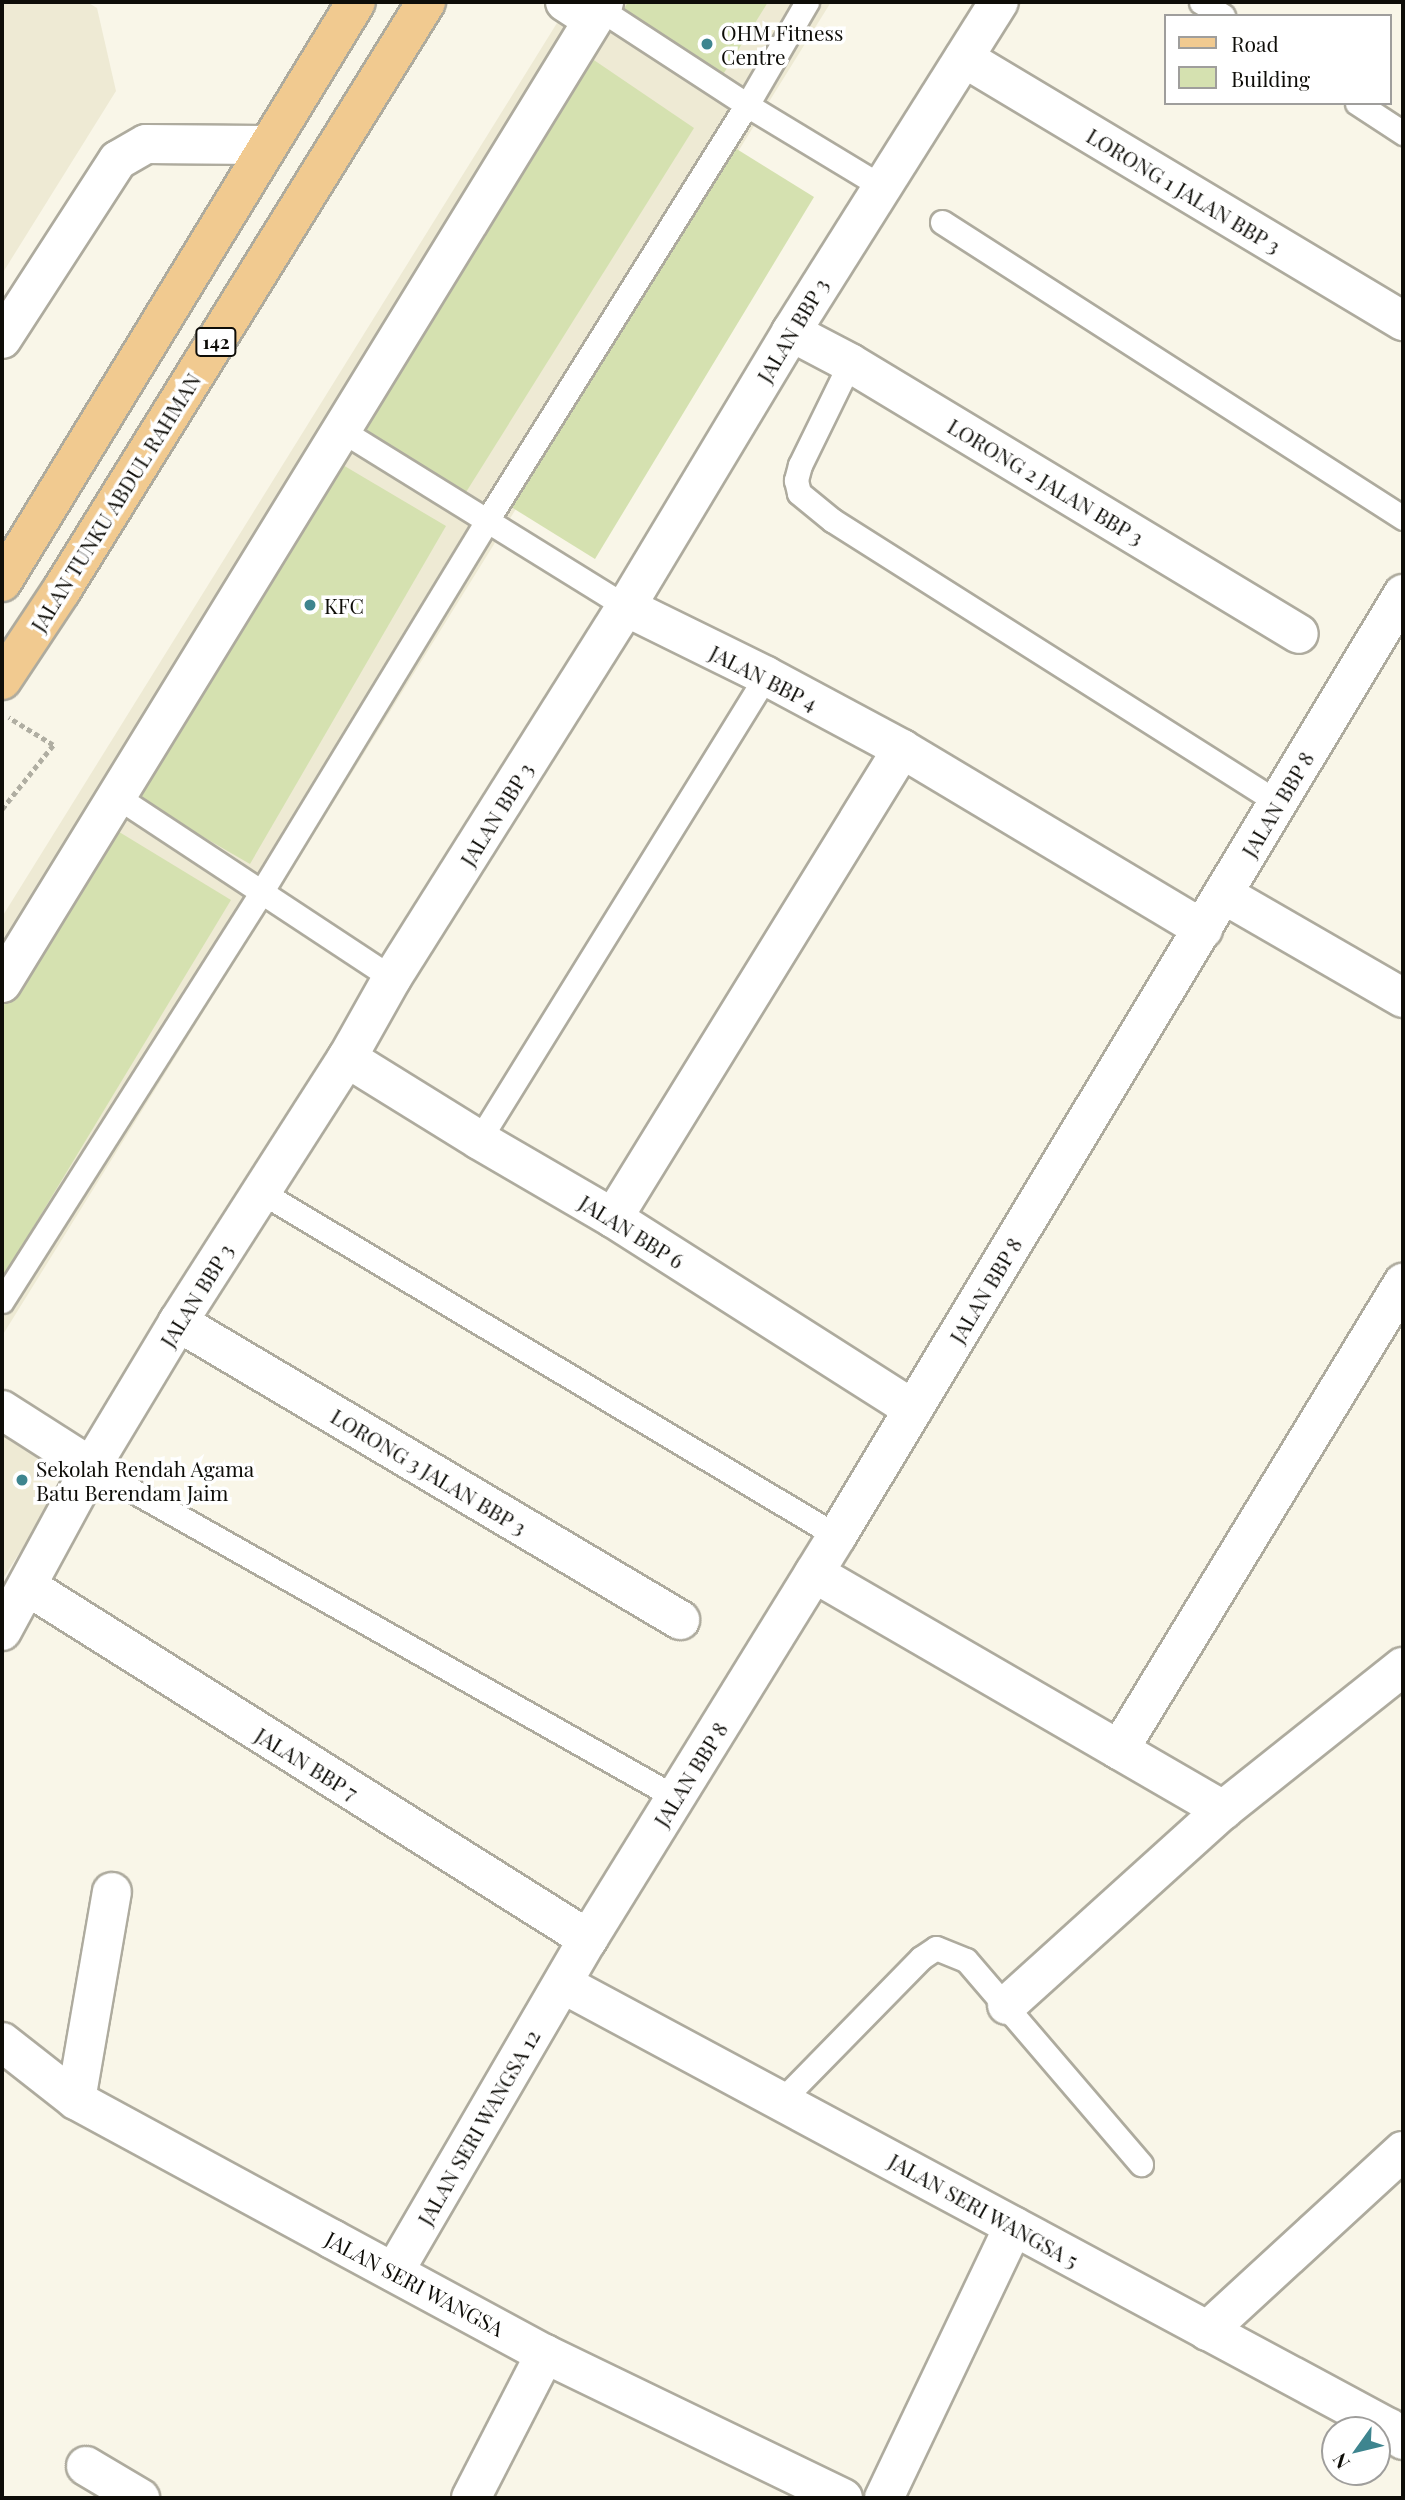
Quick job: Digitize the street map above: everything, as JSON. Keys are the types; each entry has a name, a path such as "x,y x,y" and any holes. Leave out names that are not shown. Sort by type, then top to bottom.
{"main road":[{"path":"2,582 356,2"},
{"name":"JALAN TUNKU ABDUL RAHMAN","path":"2,680 61,591 426,2"}],"street":[{"name":"JALAN BBP 3","path":"2,1631 91,1467 178,1322 347,1058 392,978 626,607 881,186 999,2"},
{"path":"2,983 341,430 590,8"},
{"name":"LORONG 1 JALAN BBP 3","path":"964,58 1403,321"},
{"path":"2,340 118,160 146,144 268,145"},
{"name":"LORONG 2 JALAN BBP 3","path":"791,332 850,363 1299,634"},
{"name":"JALAN BBP 8","path":"563,1983 837,1536 1403,594"},
{"name":"JALAN BBP 4","path":"626,607 766,676 902,749 1203,929"},
{"path":"614,1218 902,749"},
{"path":"1223,894 1403,998"},
{"name":"JALAN BBP 6","path":"347,1058 479,1140 614,1218 913,1409"},
{"path":"1119,1750 1403,1283"},
{"name":"LORONG 3 JALAN BBP 3","path":"178,1322 680,1620"},
{"path":"2,1410 91,1467"},
{"path":"814,1573 1223,1810"},
{"name":"JALAN BBP 7","path":"27,1586 589,1939"},
{"path":"1007,2005 1223,1810 1403,1667"},
{"path":"76,2100 112,1892"},
{"name":"JALAN SERI WANGSA 5","path":"563,1983 1389,2428 1403,2440"},
{"name":"JALAN SERI WANGSA 12","path":"394,2272 563,1983"},
{"name":"JALAN SERI WANGSA","path":"2,2042 76,2100 545,2354 843,2498"},
{"path":"1208,2331 1403,2151"},
{"path":"884,2498 1014,2226"},
{"path":"471,2498 545,2354"},
{"path":"86,2466 139,2498"}],"lane":[{"path":"2,1301 262,891 486,522 747,105 807,2"},
{"path":"1201,2 1220,14"},
{"path":"590,8 881,186"},
{"path":"1360,105 1403,133"},
{"path":"942,222 1403,518"},
{"path":"850,363 800,465 796,480 799,493 832,520 1278,802"},
{"path":"341,430 626,607"},
{"path":"479,1140 766,676"},
{"path":"116,796 392,978"},
{"path":"261,1192 837,1536"},
{"path":"91,1467 675,1797"},
{"path":"781,2101 921,1958 936,1948 966,1960 1141,2164"}],"path":[{"path":"2,714 53,745 2,808"}],"shaded area":[{"path":"2,2 87,2 97,8 116,91 2,274"},
{"path":"570,2 831,2 2,1336 2,917"},
{"name":"Sekolah Rendah Agama Batu Berendam Jaim","path":"2,1429 35,1450 48,1509 2,1580"}],"building":[{"name":"OHM Fitness Centre","path":"628,2 768,2 722,76 622,12"},
{"path":"585,54 694,128 463,497 362,432"},
{"path":"727,143 814,197 595,559 508,505"},
{"path":"331,458 446,526 250,864 134,797"},
{"path":"111,827 231,900 2,1279 2,1008"}],"place":[{"name":"OHM Fitness Centre","path":"707,44"},
{"name":"KFC","path":"310,605"},
{"name":"Sekolah Rendah Agama Batu Berendam Jaim","path":"22,1480"}]}
